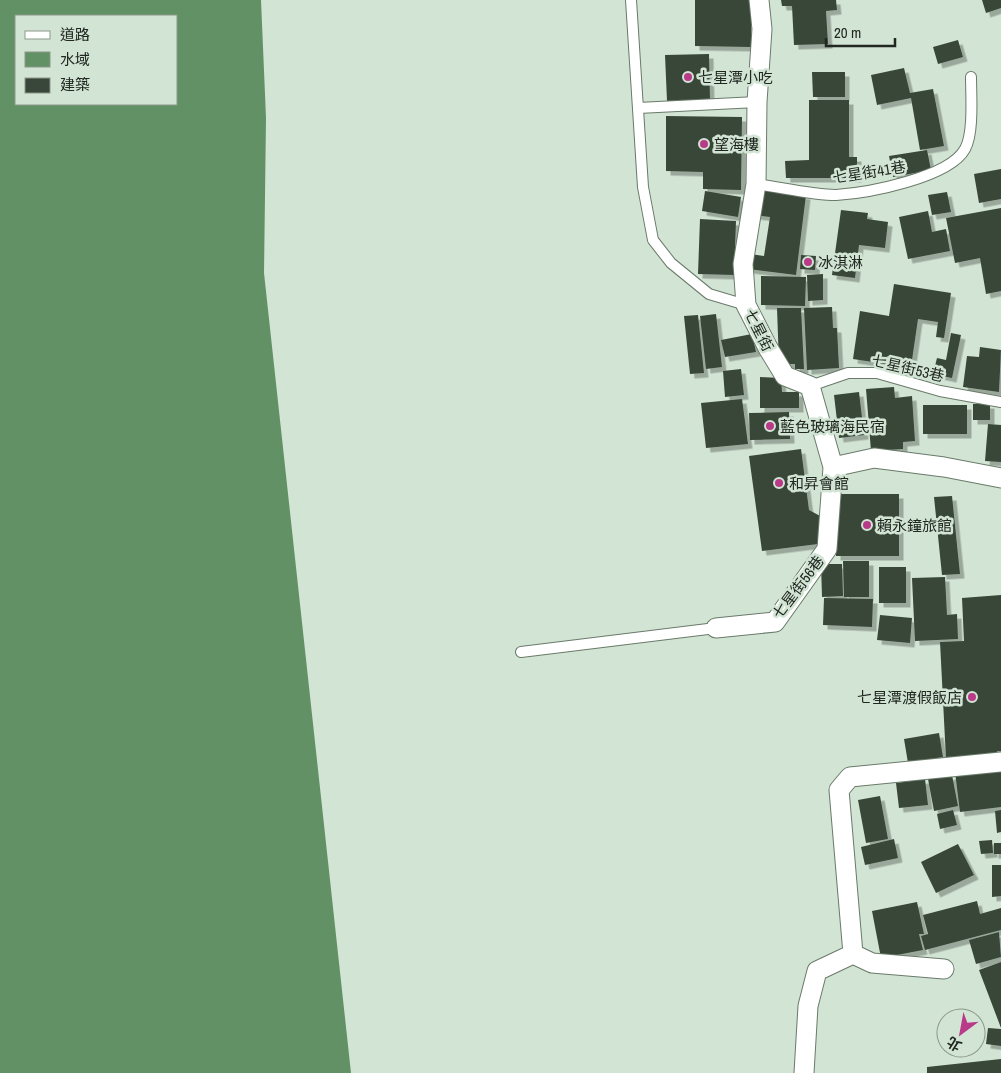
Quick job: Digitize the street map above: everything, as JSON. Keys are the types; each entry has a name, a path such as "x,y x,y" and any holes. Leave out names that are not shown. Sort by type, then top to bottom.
{"street":[{"name":"七星街","path":"759,0 762,29 757,102 756,184 743,264 746,305 785,376 810,386"},
{"path":"810,386 833,467 874,458 944,467 1001,478"},
{"name":"七星街56巷","path":"716,628 775,622 827,549 833,467"},
{"path":"853,954 839,790 850,777 1001,762"},
{"path":"853,954 872,963 944,969"},
{"path":"804,1073 808,1006 817,971 853,954"}],"lane":[{"path":"630,0 643,187 653,240 671,263 709,294 746,305"},
{"name":"七星街41巷","path":"756,184 835,195 907,182 951,165 966,148 972,77"},
{"path":"638,108 757,102"},
{"name":"七星街53巷","path":"810,386 848,373 877,374 940,391 1001,402"},
{"path":"520,652 716,628"}],"water":[{"path":"0,0 261,0 266,118 264,273 351,1073 0,1073"}],"building":[{"path":"695,0 751,0 751,47 695,46"},
{"path":"781,0 836,0 837,10 826,11 828,44 794,45 792,6 782,6"},
{"path":"982,0 1001,0 1001,8 986,13"},
{"path":"958,40 963,57 938,64 933,47"},
{"name":"七星潭小吃","path":"709,54 710,100 667,101 665,55"},
{"path":"904,68 910,93 933,89 944,146 920,150 911,98 877,105 871,75"},
{"path":"812,72 845,72 845,97 813,97"},
{"path":"809,100 849,100 849,157 857,157 857,178 786,178 785,161 809,160"},
{"name":"望海樓","path":"666,116 742,117 741,190 703,189 703,172 666,171"},
{"path":"927,150 931,170 893,177 889,156"},
{"path":"1001,169 1001,199 979,203 974,174"},
{"path":"758,188 806,195 796,275 748,269 750,254 764,256 770,217 755,215"},
{"path":"705,191 741,197 738,217 702,211"},
{"path":"947,192 951,212 932,215 928,195"},
{"path":"1001,208 1001,291 986,294 980,258 955,263 946,218"},
{"path":"841,210 868,213 867,219 888,222 885,248 859,245 855,278 832,275"},
{"path":"928,211 932,232 946,229 950,251 908,259 899,217"},
{"path":"700,219 736,221 734,275 698,274"},
{"name":"冰淇淋","path":"801,255 816,256 815,270 800,269"},
{"path":"823,274 823,300 808,301 807,275"},
{"path":"761,276 806,277 805,306 761,305"},
{"path":"894,284 951,293 944,338 936,337 938,322 918,319 912,360 887,356 886,364 853,359 860,311 889,316"},
{"path":"832,307 833,328 837,328 839,368 807,370 804,308"},
{"path":"777,308 801,308 804,369 795,369 795,364 779,364"},
{"path":"716,314 722,367 706,369 700,316"},
{"path":"698,315 704,373 690,374 684,316"},
{"path":"951,333 961,335 952,378 933,374 937,358 946,360"},
{"path":"752,334 756,352 725,357 721,340"},
{"path":"980,347 1001,350 999,392 963,387 967,356 979,357"},
{"path":"741,369 744,395 725,397 723,371"},
{"path":"760,377 781,378 782,392 799,392 799,408 760,408"},
{"path":"894,387 895,398 912,396 915,441 903,442 903,449 871,451 866,389"},
{"path":"859,392 864,435 839,438 834,395"},
{"path":"742,399 748,444 706,448 701,403"},
{"path":"973,404 990,404 990,420 973,420"},
{"path":"923,405 967,405 967,434 923,434"},
{"name":"藍色玻璃海民宿","path":"789,412 790,439 750,440 749,413"},
{"path":"988,424 1001,425 1001,462 985,461"},
{"name":"和昇會館","path":"801,449 809,510 822,517 826,543 762,551 749,456"},
{"name":"賴永鐘旅館","path":"836,494 899,494 899,556 836,556"},
{"path":"952,496 960,574 942,575 934,497"},
{"path":"843,561 869,561 869,597 844,597"},
{"path":"821,564 842,564 843,596 822,597"},
{"path":"879,567 906,567 906,603 879,603"},
{"path":"945,577 947,615 957,614 958,639 915,641 912,578"},
{"name":"七星潭渡假飯店","path":"1001,595 1001,751 997,751 997,757 946,759 940,642 964,641 962,598"},
{"path":"824,598 873,599 872,627 823,625"},
{"path":"880,615 912,618 910,643 877,640"},
{"path":"939,733 943,757 908,763 904,739"},
{"path":"1001,767 1001,807 960,812 955,772"},
{"path":"952,775 958,806 934,811 928,779"},
{"path":"925,779 928,805 899,808 896,783"},
{"path":"880,796 888,839 866,843 858,800"},
{"path":"953,810 957,825 940,829 937,814"},
{"path":"1001,810 1001,832 997,833 995,811"},
{"path":"894,839 898,858 865,865 861,847"},
{"path":"992,840 993,853 981,854 979,841"},
{"path":"994,843 1001,843 1001,854 994,854"},
{"path":"958,844 974,875 936,893 921,862"},
{"path":"992,865 1001,865 1001,896 992,897"},
{"path":"977,901 980,914 1001,908 1001,930 925,950 921,936 928,934 923,915"},
{"path":"917,902 924,934 919,934 923,950 881,958 872,911"},
{"path":"999,932 1001,957 976,964 969,940"},
{"path":"1001,962 1001,1028 979,970"},
{"path":"988,1028 1001,1029 1001,1046 986,1044"},
{"path":"1001,1059 1001,1073 927,1073 927,1067"}],"place":[{"name":"七星潭小吃","path":"688,77"},
{"name":"望海樓","path":"704,144"},
{"name":"冰淇淋","path":"808,262"},
{"name":"藍色玻璃海民宿","path":"770,426"},
{"name":"和昇會館","path":"779,483"},
{"name":"賴永鐘旅館","path":"867,525"},
{"name":"七星潭渡假飯店","path":"972,697"}]}
